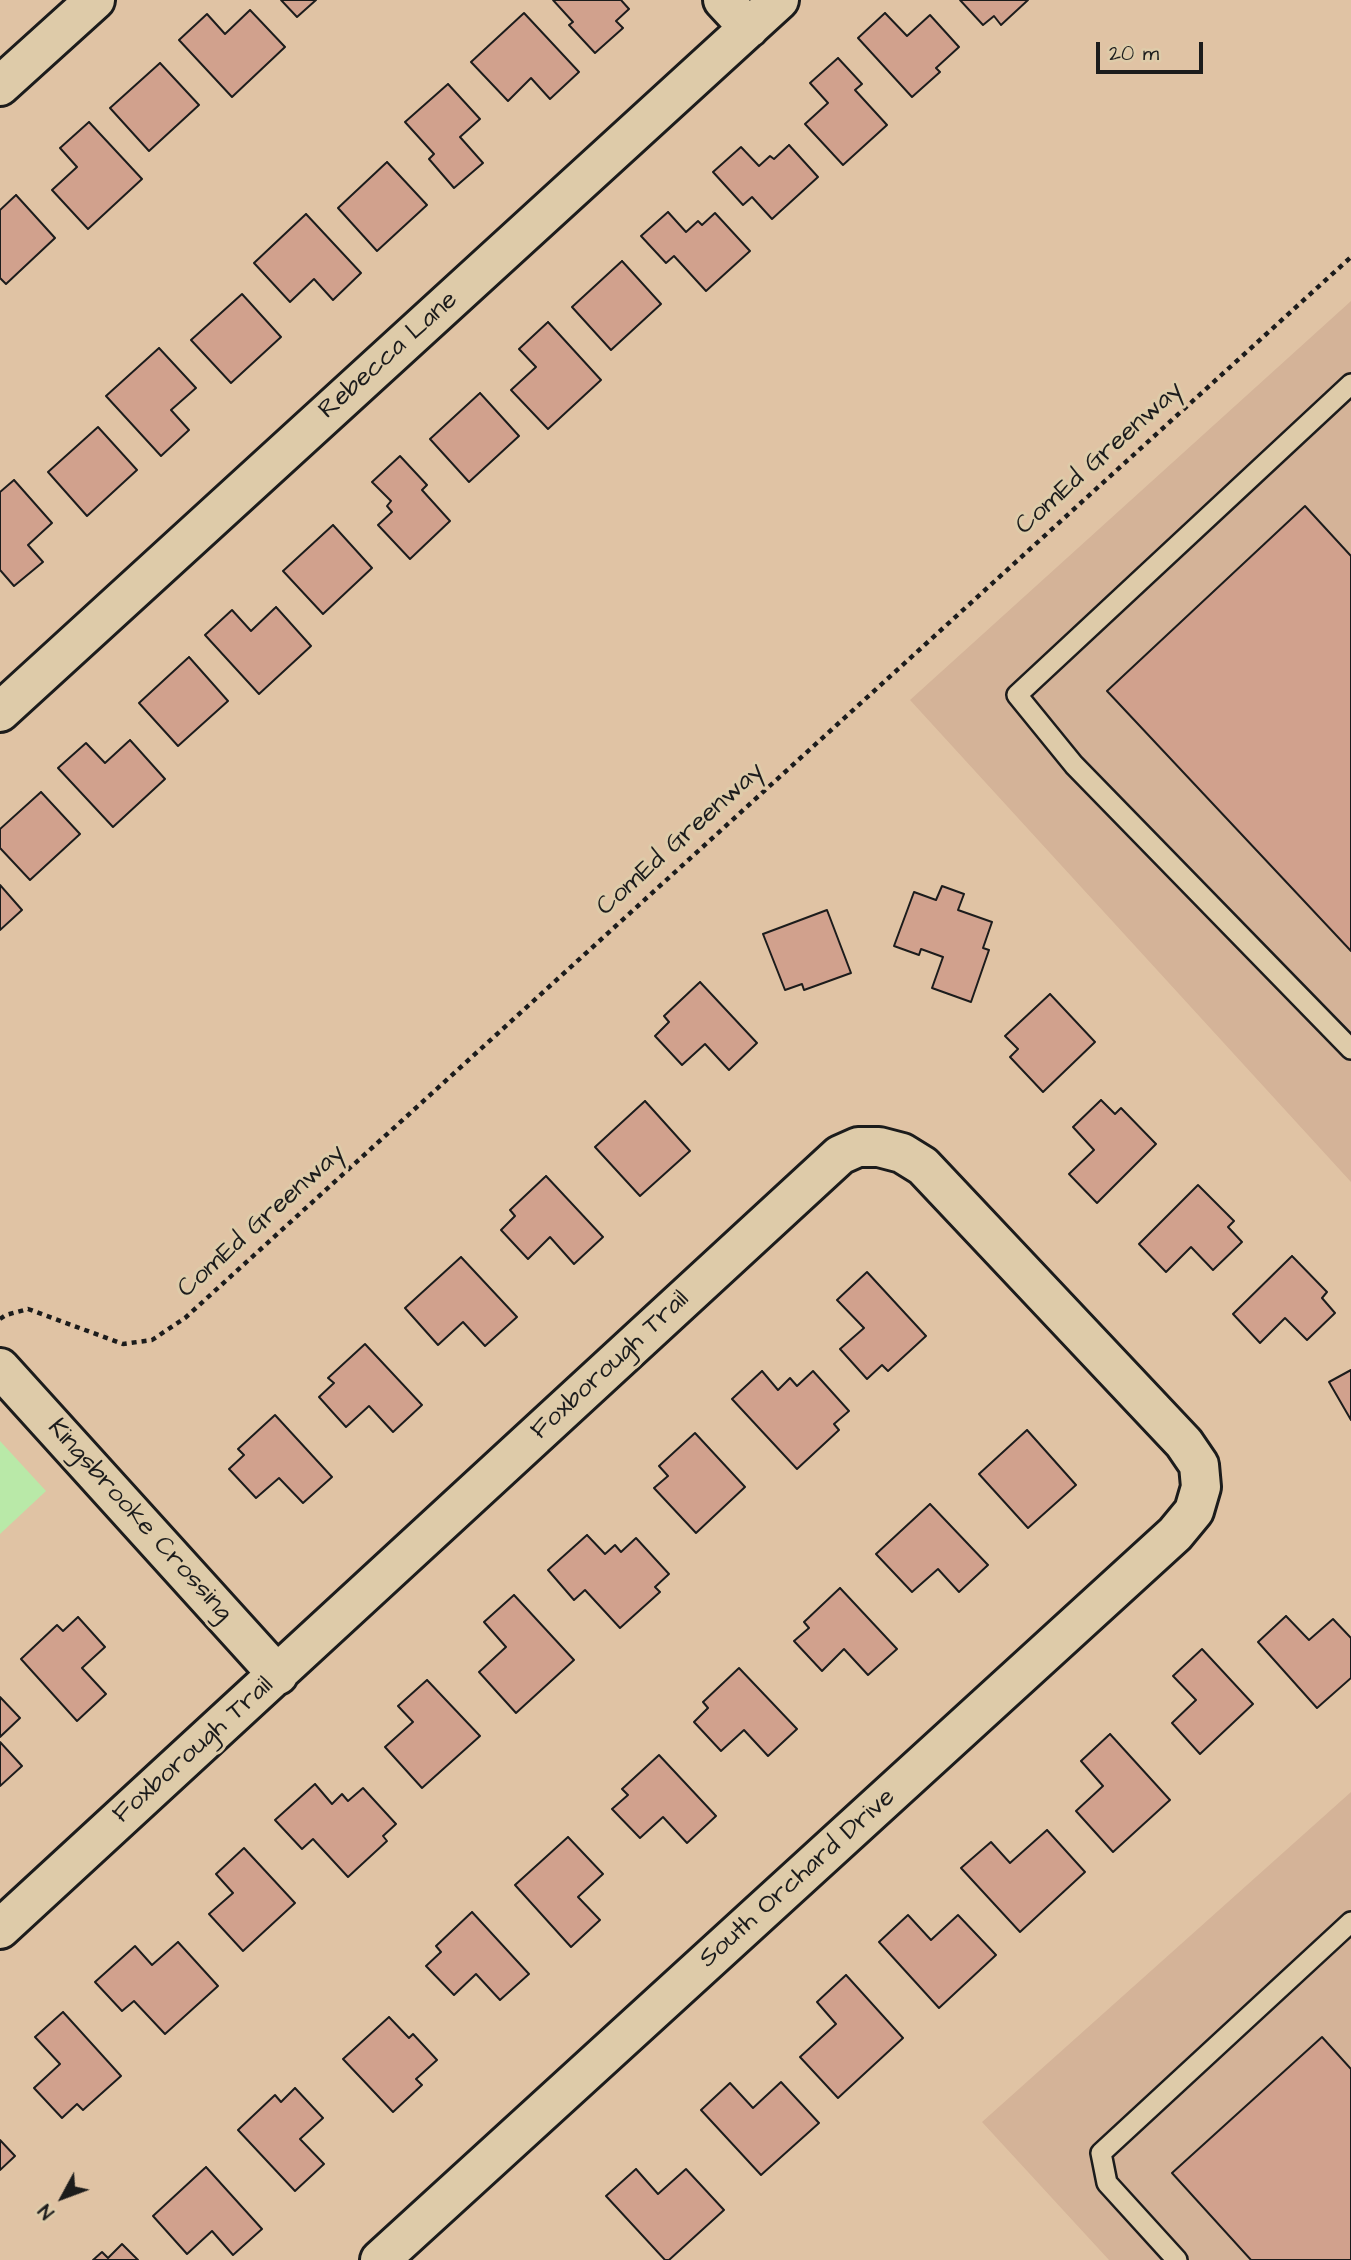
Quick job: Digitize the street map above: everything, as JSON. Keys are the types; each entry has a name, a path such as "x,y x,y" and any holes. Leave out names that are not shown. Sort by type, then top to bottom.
{"street":[{"path":"0,86 95,0"},
{"path":"723,0 749,27"},
{"name":"Rebecca Lane","path":"0,712 779,0"},
{"name":"Foxborough Trail","path":"0,1929 840,1155 858,1147 879,1147 902,1153 923,1166 1184,1443 1199,1465 1201,1487"},
{"name":"Kingsbrooke Crossing","path":"0,1368 278,1675"},
{"name":"South Orchard Drive","path":"380,2260 1175,1534 1194,1511 1201,1487"}],"lane":[{"path":"1351,384 1017,695 1074,765 1351,1049"},
{"path":"1177,2260 1107,2183 1101,2153 1351,1922"}],"path":[{"name":"ComEd Greenway","path":"0,1319 28,1309 123,1344 152,1340 184,1318 1351,257"}],"shaded area":[{"path":"1351,301 1351,1182 910,700"},
{"path":"1351,1792 1351,2260 1109,2260 982,2122"}],"green space":[{"path":"0,1441 46,1491 0,1534"}],"building":[{"path":"281,0 316,0 297,17"},
{"path":"553,0 621,0 629,9 616,21 623,28 595,53 569,25 573,22"},
{"path":"960,0 1028,0 1001,25 994,16 983,25"},
{"path":"250,10 285,47 232,97 179,40 207,14 225,34"},
{"path":"524,13 579,72 550,99 531,78 508,101 471,62"},
{"path":"885,13 907,36 930,15 959,47 936,68 940,72 912,97 858,38"},
{"path":"838,58 862,84 855,90 887,125 843,165 805,124 828,103 810,83"},
{"path":"160,63 199,105 149,151 110,108"},
{"path":"448,84 480,119 460,137 483,163 454,188 429,159 434,154 405,122"},
{"path":"89,122 142,179 88,229 52,190 77,167 60,148"},
{"path":"789,145 818,177 772,219 752,197 743,205 713,172 741,147 759,166 770,156 774,159"},
{"path":"387,162 427,205 377,251 338,208"},
{"path":"16,195 55,238 6,284 0,278 0,210"},
{"path":"668,212 686,232 698,221 702,225 715,213 750,251 706,291 674,256 666,263 641,236"},
{"path":"306,214 361,273 333,300 314,279 290,302 254,263"},
{"path":"622,261 661,304 611,350 572,307"},
{"path":"242,294 281,337 231,383 191,340"},
{"path":"548,322 601,380 548,429 511,390 536,367 519,349"},
{"path":"159,348 196,388 171,410 189,430 161,456 106,396"},
{"path":"480,393 519,436 469,482 430,439"},
{"path":"98,427 137,470 87,516 48,472"},
{"path":"400,456 427,485 422,490 450,521 410,559 378,525 392,512 387,506 391,501 372,482"},
{"path":"14,480 52,523 28,545 43,562 14,586 0,570 0,492"},
{"path":"1305,506 1351,556 1351,951 1107,691"},
{"path":"333,525 372,568 323,614 283,571"},
{"path":"276,607 311,646 259,694 205,635 232,610 251,631"},
{"path":"189,657 228,701 178,746 139,703"},
{"path":"130,740 165,779 113,827 58,768 86,743 105,763"},
{"path":"41,792 80,834 30,880 0,848 0,829"},
{"path":"0,885 22,910 0,930"},
{"path":"942,886 964,894 958,910 992,922 983,948 989,950 971,1002 932,988 943,957 921,949 919,955 894,946 914,892 936,900"},
{"path":"827,910 851,973 804,990 802,984 785,990 763,934"},
{"path":"700,982 757,1043 729,1070 705,1044 682,1065 655,1036 669,1022 664,1016"},
{"path":"1050,994 1095,1042 1043,1092 1010,1057 1018,1049 1005,1036"},
{"path":"1101,1100 1115,1114 1121,1108 1156,1144 1097,1203 1069,1174 1094,1150 1073,1127"},
{"path":"645,1101 690,1151 640,1196 595,1147"},
{"path":"546,1176 603,1237 574,1264 550,1237 528,1259 501,1230 515,1216 510,1210"},
{"path":"1198,1185 1234,1221 1228,1227 1242,1242 1213,1270 1191,1247 1166,1272 1139,1244"},
{"path":"1292,1256 1327,1292 1322,1298 1335,1313 1307,1340 1285,1318 1260,1343 1233,1314"},
{"path":"461,1257 517,1317 485,1346 463,1322 438,1345 405,1308"},
{"path":"867,1272 926,1336 888,1371 882,1365 867,1379 840,1349 864,1328 837,1300"},
{"path":"365,1344 422,1405 393,1432 369,1406 346,1427 319,1397 334,1383 328,1378"},
{"path":"1351,1370 1351,1420 1329,1382"},
{"path":"762,1371 778,1390 790,1378 797,1386 813,1371 849,1411 834,1424 839,1430 797,1469 732,1399"},
{"path":"275,1415 332,1477 303,1503 279,1478 256,1498 229,1469 244,1455 238,1449"},
{"path":"1027,1430 1076,1485 1028,1528 979,1474"},
{"path":"695,1433 745,1487 696,1533 654,1488 668,1476 659,1466"},
{"path":"930,1504 988,1565 959,1592 938,1569 912,1592 876,1554"},
{"path":"587,1535 605,1554 615,1545 621,1552 636,1538 669,1574 655,1587 660,1592 620,1628 585,1590 574,1600 548,1570"},
{"path":"840,1588 897,1649 868,1675 844,1649 822,1671 794,1641 809,1628 804,1622"},
{"path":"514,1595 574,1660 516,1713 479,1672 506,1647 484,1622"},
{"path":"1286,1616 1309,1640 1333,1619 1351,1638 1351,1678 1317,1708 1258,1642"},
{"path":"78,1617 105,1647 82,1668 106,1694 77,1721 21,1659 57,1625 63,1631"},
{"path":"1202,1649 1253,1704 1200,1754 1172,1723 1196,1700 1173,1676"},
{"path":"739,1668 797,1729 768,1756 744,1730 721,1751 694,1722 708,1708 703,1702"},
{"path":"427,1680 480,1736 422,1788 385,1747 413,1722 398,1706"},
{"path":"0,1697 20,1718 0,1737"},
{"path":"1110,1734 1170,1800 1113,1852 1076,1811 1103,1786 1081,1761"},
{"path":"0,1742 22,1766 0,1786"},
{"path":"659,1755 716,1816 687,1843 663,1817 640,1838 612,1809 628,1795 622,1789"},
{"path":"315,1784 332,1804 342,1794 348,1801 363,1788 396,1824 383,1836 387,1841 348,1877 313,1839 302,1849 275,1820"},
{"path":"1047,1830 1085,1872 1020,1932 961,1868 991,1842 1010,1863"},
{"path":"568,1837 603,1874 578,1897 600,1920 571,1947 515,1885"},
{"path":"244,1848 295,1903 243,1951 209,1914 233,1893 216,1874"},
{"path":"472,1912 529,1974 500,2000 476,1974 454,1995 426,1966 441,1952 436,1946"},
{"path":"908,1915 931,1940 958,1915 996,1955 939,2008 879,1942"},
{"path":"178,1942 218,1986 165,2034 134,2001 122,2011 95,1982 135,1946 152,1965"},
{"path":"846,1975 903,2038 838,2098 800,2057 836,2024 817,2002"},
{"path":"63,2012 121,2076 83,2110 77,2104 62,2118 34,2088 60,2064 35,2037"},
{"path":"389,2017 409,2038 413,2034 437,2060 416,2079 422,2085 393,2112 343,2059"},
{"path":"1322,2037 1351,2069 1351,2260 1251,2260 1172,2173"},
{"path":"781,2082 819,2123 761,2175 701,2110 730,2083 753,2108"},
{"path":"295,2088 323,2118 300,2139 324,2164 295,2191 238,2130 275,2095 281,2102"},
{"path":"0,2140 15,2156 0,2170"},
{"path":"206,2167 262,2229 233,2255 212,2231 187,2254 153,2216"},
{"path":"636,2169 658,2194 686,2169 724,2210 669,2260 665,2260 606,2196"},
{"path":"122,2244 138,2260 93,2260 102,2252 108,2258"}]}
